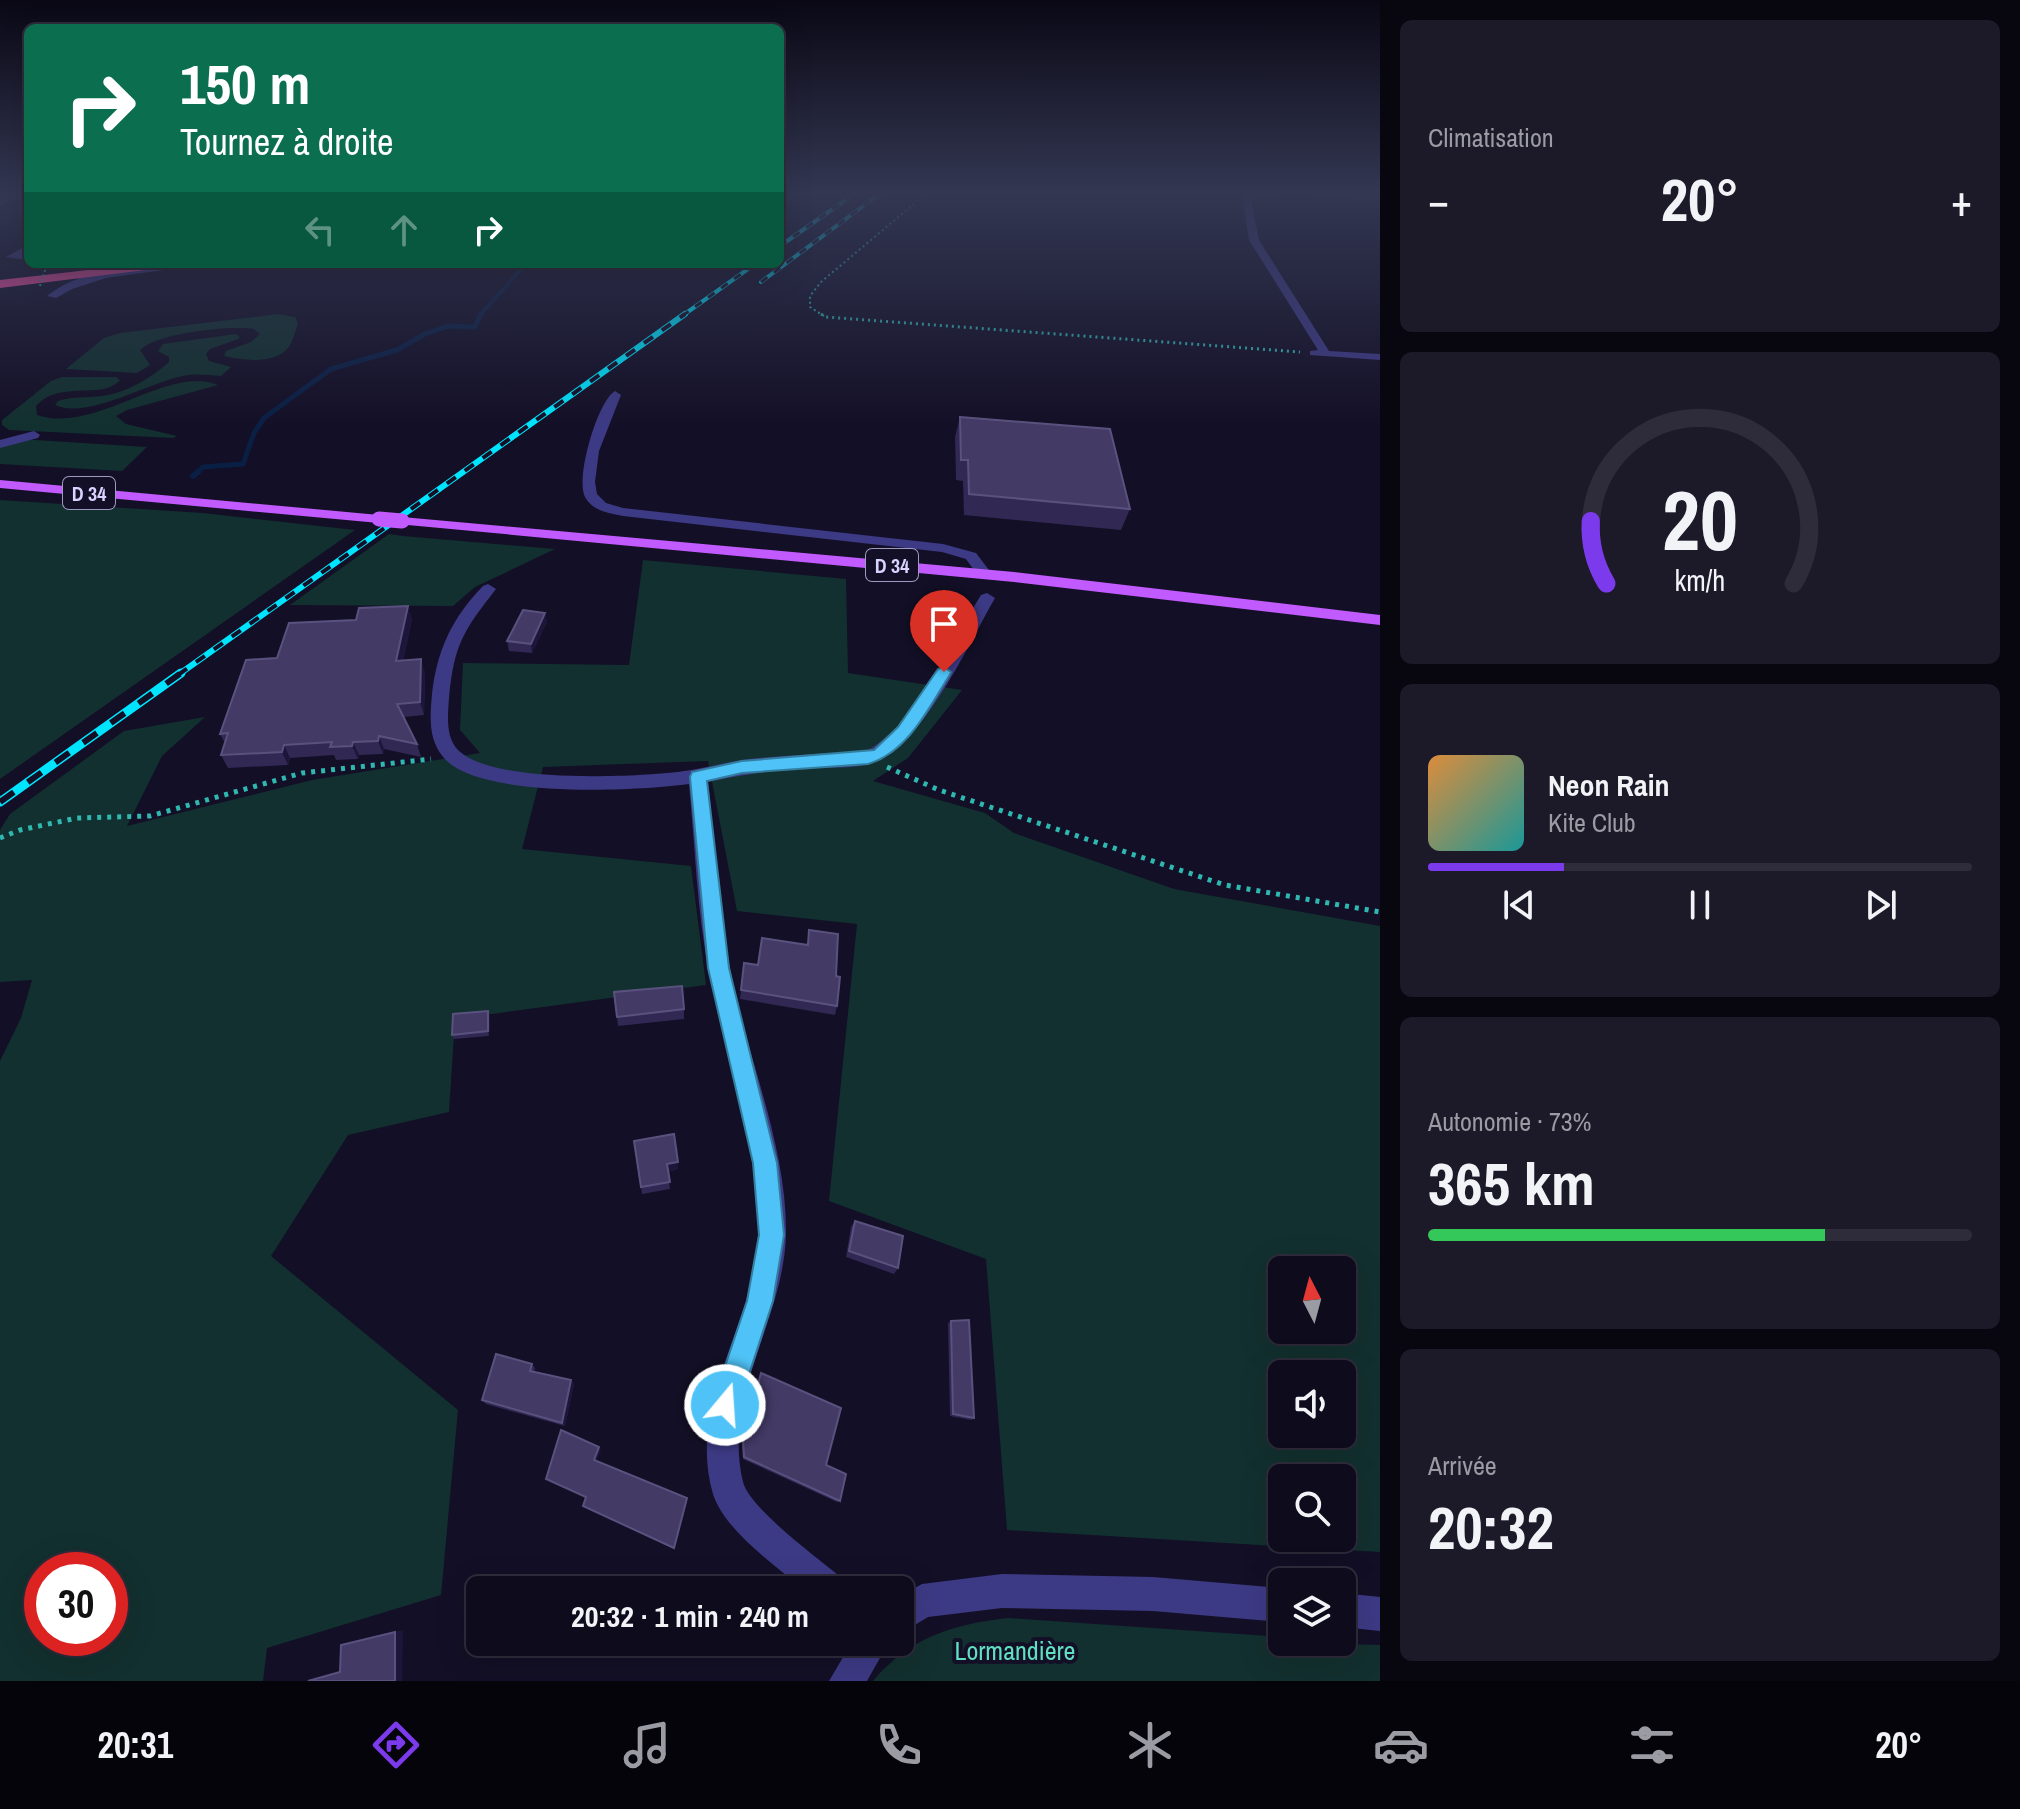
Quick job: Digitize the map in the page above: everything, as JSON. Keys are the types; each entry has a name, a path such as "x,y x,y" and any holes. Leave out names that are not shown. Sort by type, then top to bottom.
{"highway":[{"path":"0,277 50,270"},
{"path":"0,277 58,270"},
{"path":"0,284 115,270"}],"main road":[{"name":"D 34","path":"0,484 1151,590 1380,620"}],"street":[{"path":"52,296 71,284 98,276 146,270"},
{"path":"1272,270 1319,353 1380,357"},
{"path":"615,395 594,442 591,458 589,492 598,504 623,512 956,550 975,559 984,574"},
{"path":"0,444 34,435"},
{"path":"488,589 462,617 447,650 439,723 444,745 452,757 481,771 559,789 698,777 742,767 868,758 888,749 904,731 929,697 987,598"},
{"path":"698,777 719,968 765,1163 772,1235 760,1301 725,1405 723,1456 729,1493 755,1526 814,1576"},
{"path":"914,1607 922,1601 1002,1591 1153,1594 1268,1604"},
{"path":"1356,1611 1380,1614"},
{"path":"847,1681 863,1656"}],"path":[{"path":"40,286 45,270"},
{"path":"835,270 810,296 810,307 826,317 1319,353"},
{"path":"0,838 20,830 77,818 150,816 302,773 452,757"},
{"path":"868,758 939,790 1225,885 1380,912"}],"green space":[{"path":"278,314 295,317 298,323 290,346 274,357 249,360 224,356 226,351 251,342 260,334 254,329 228,328 177,335 149,344 140,350 150,365 137,373 66,369 104,338 120,333"},
{"path":"236,334 240,337 238,339 210,349 206,354 209,361 231,367 221,376 183,376 84,408 55,405 69,398 111,394 138,384 169,362 169,357 158,351 163,344"},
{"path":"62,377 116,377 120,380 102,389 68,391 46,398 36,406 37,415 59,419 82,416 177,384 198,381 218,385 127,410 116,416 126,424 177,436 173,438 9,430 2,425 2,420 51,381"},
{"path":"22,440 147,447 122,471 0,464 0,445"},
{"path":"0,500 203,513 355,530 0,779"},
{"path":"389,534 555,549 475,587 453,606 290,605"},
{"path":"643,560 846,579 848,673 962,690 908,758 873,781 985,813 1014,833 1174,889 1380,926 1380,1552 1356,1551 1356,1464 1268,1464 1268,1545 1007,1530 986,1259 829,1201 857,924 737,911 708,761 543,767 522,849 691,866 706,985 455,1019 449,1112 348,1135 271,1256 458,1410 441,1595 267,1648 263,1681 0,1681 0,1061 21,1018 32,980 0,982 0,830 10,814 124,731 205,717 162,756 127,826 312,780 480,753 460,730 463,663 629,665"},
{"name":"Lormandière","path":"1008,1618 1268,1636 1268,1656 1356,1656 1356,1644 1380,1645 1380,1681 873,1681 899,1656 914,1656 914,1646 918,1643 969,1624"}],"building":[{"path":"960,417 1110,429 1130,509 969,494 968,460 961,460"},
{"path":"408,606 396,661 421,659 420,702 397,704 417,744 379,736 378,741 353,742 352,746 330,747 332,742 284,745 282,752 221,755 228,733 220,734 246,660 277,658 289,623 356,620 359,608"},
{"path":"523,610 545,613 531,644 507,641"},
{"path":"809,930 838,934 836,976 840,977 837,1006 741,990 744,963 758,965 762,938 808,945"},
{"path":"682,986 684,1009 617,1017 614,992"},
{"path":"488,1011 488,1031 452,1035 453,1014"},
{"path":"674,1134 678,1162 667,1164 670,1182 641,1187 634,1141"},
{"path":"855,1221 903,1236 898,1268 849,1251"},
{"path":"969,1320 974,1418 953,1414 951,1321"},
{"path":"496,1354 532,1364 530,1371 571,1380 562,1423 482,1400"},
{"path":"761,1373 841,1408 826,1465 846,1474 840,1501 744,1457 743,1439"},
{"path":"561,1430 599,1447 594,1460 687,1498 674,1548 583,1506 586,1497 546,1479"},
{"path":"395,1632 395,1681 308,1681 340,1672 341,1645"}],"waterway":[{"path":"479,316 520,270"},
{"path":"198,472 203,467 243,464 254,433 264,418 331,369 397,350 425,334 448,326 475,327 481,314"},
{"path":"193,476 198,472"}],"railway":[{"path":"682,316 746,270"},
{"path":"761,282 777,270"},
{"path":"178,675 685,314"},
{"path":"0,802 181,673"}],"route":[{"path":"725,1405 760,1301 772,1235 765,1163 719,968 698,777 742,767 868,758 880,754 904,731 944,672"}]}
